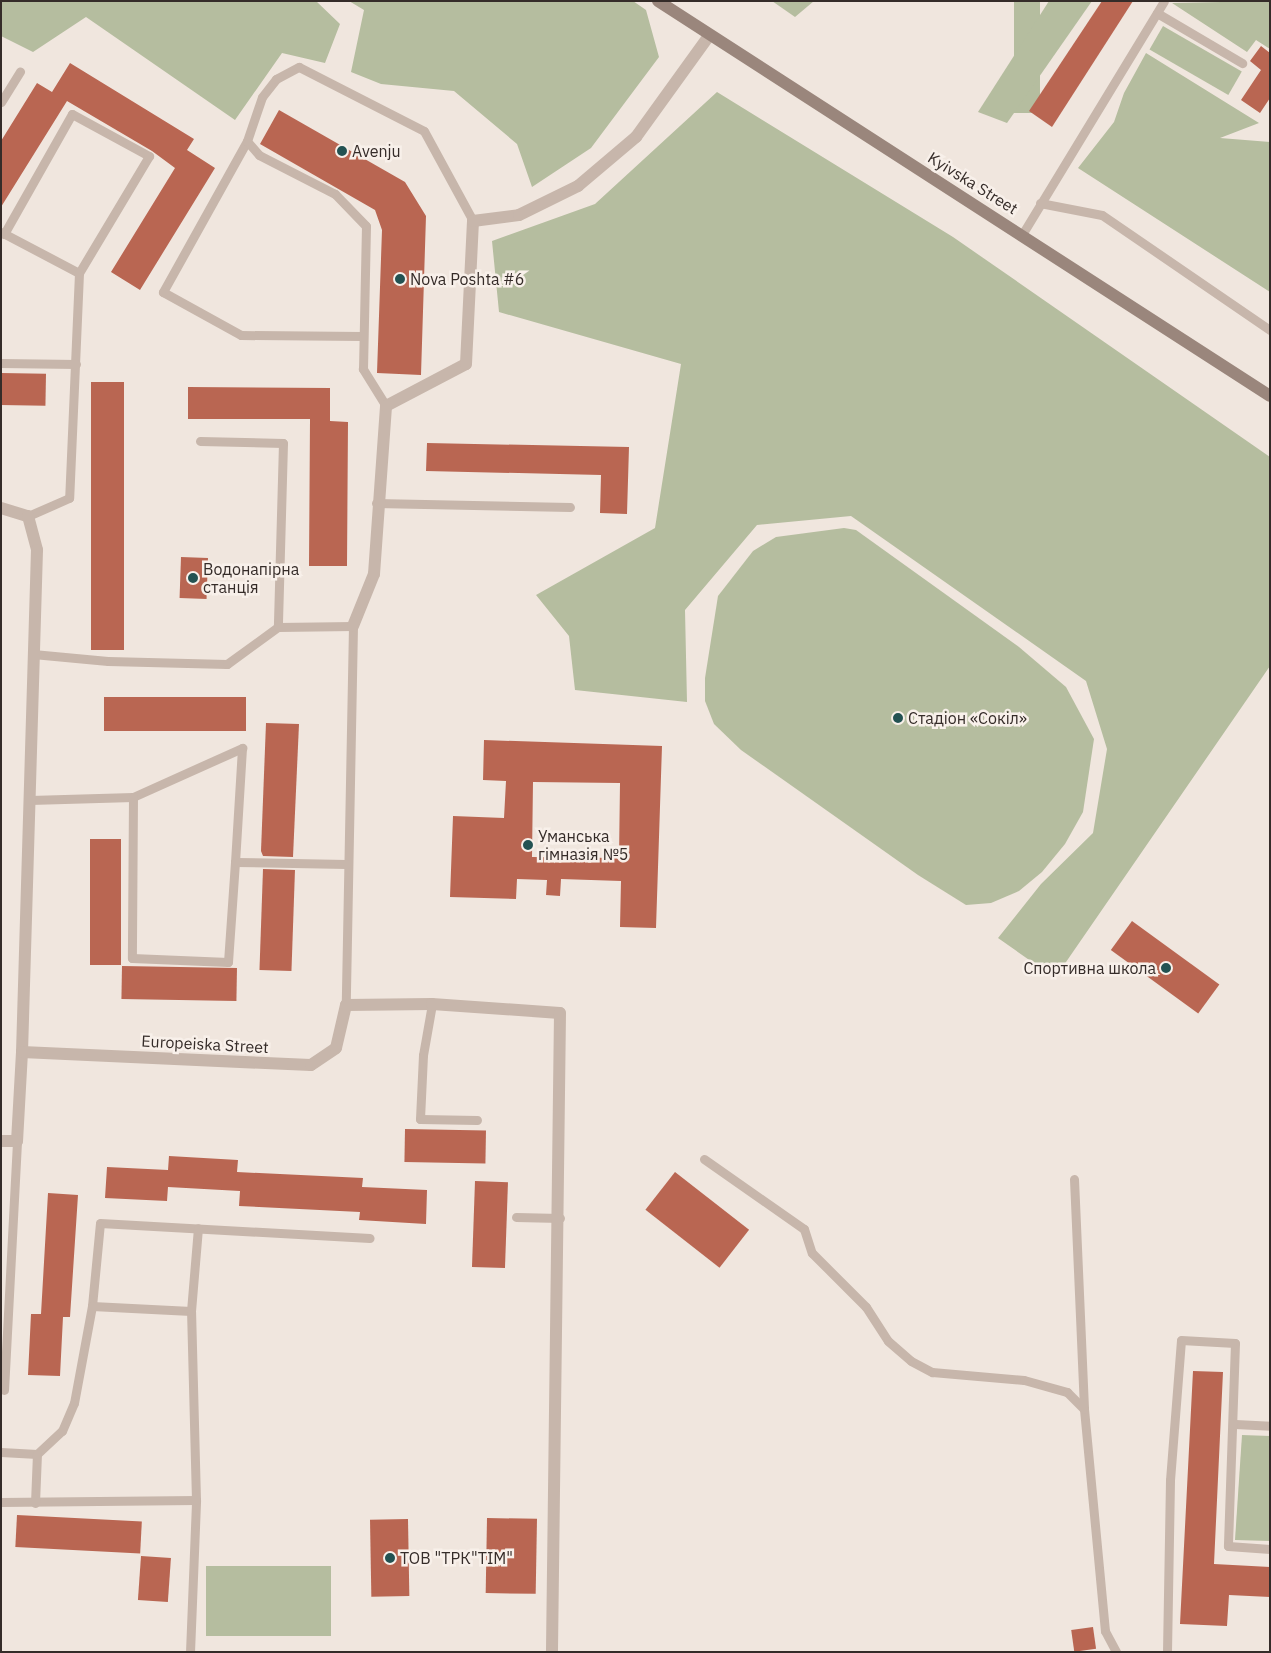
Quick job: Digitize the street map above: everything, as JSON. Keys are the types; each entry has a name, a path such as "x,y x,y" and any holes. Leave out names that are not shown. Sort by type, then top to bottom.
{"main road":[{"name":"Kyivska Street","path":"658,1 708,36 1023,233 1270,396"}],"street":[{"path":"353,626 374,574 376,503 386,406 466,364 473,221 519,215 578,186 636,137 708,36"},
{"path":"1,508 28,516 37,550 22,1052 16,1141 1,1140"},
{"path":"346,1005 432,1004 560,1013 560,1218 552,1652"},
{"name":"Europeiska Street","path":"22,1052 311,1066 336,1048 346,1005"}],"lane":[{"path":"1023,233 1164,1"},
{"path":"1157,13 1242,63"},
{"path":"362,336 241,335 163,292 247,141 262,97 276,79 299,67 424,131 473,221"},
{"path":"1,102 20,72"},
{"path":"28,516 69,498 79,273 149,156 72,114 2,233 79,273"},
{"path":"247,141 259,155 335,194 366,226 362,336 363,369 386,406"},
{"path":"1040,203 1102,215 1270,330"},
{"path":"1,363 76,364"},
{"path":"200,441 283,443 278,627"},
{"path":"376,503 570,507"},
{"path":"33,654 108,662 226,664 278,627 353,626 346,864 346,1005"},
{"path":"30,800 133,798 242,748 228,962 132,958 133,798"},
{"path":"235,862 346,864"},
{"path":"432,1004 423,1055 420,1119 477,1120"},
{"path":"4,1390 16,1141"},
{"path":"704,1159 804,1229 812,1253 866,1307 888,1341 911,1362 932,1372 1024,1380 1067,1392 1084,1409"},
{"path":"1074,1179 1084,1409 1105,1630 1116,1652"},
{"path":"516,1217 560,1218"},
{"path":"35,1503 37,1454 62,1431 74,1403 92,1306 100,1223 370,1238"},
{"path":"190,1652 196,1500 191,1311 198,1228"},
{"path":"92,1306 191,1311"},
{"path":"1167,1652 1170,1480 1181,1340 1235,1343 1235,1424 1228,1546 1270,1549"},
{"path":"1235,1424 1270,1426"},
{"path":"1,1452 37,1454"},
{"path":"1,1502 196,1500"}],"green space":[{"path":"1,1 316,1 340,24 325,63 282,53 235,120 86,17 33,52 1,36"},
{"path":"349,1 633,1 646,10 659,57 591,148 532,187 517,144 454,91 381,84 351,72 364,10"},
{"path":"772,1 814,1 795,17"},
{"path":"1014,1 1040,1 1040,113 1014,113"},
{"path":"1049,1 1092,1 1007,123 978,112"},
{"path":"1270,1 1270,49 1256,40 1247,52 1172,3"},
{"path":"1163,26 1242,72 1228,95 1150,49"},
{"path":"1146,53 1259,123 1220,138 1270,142 1270,292 1078,168 1114,122 1124,93"},
{"path":"717,92 953,237 1270,457 1270,666 1055,978 998,938 1041,884 1093,833 1107,749 1086,681 851,516 757,525 685,610 687,702 575,690 569,636 536,595 655,528 681,364 499,312 492,241 595,204"},
{"name":"Стадіон «Сокіл»","path":"844,528 856,530 1019,647 1066,687 1094,739 1083,812 1065,844 1042,872 1019,891 991,903 966,905 918,875 741,750 714,724 705,701 705,678 718,596 753,551 776,537"},
{"path":"1242,1435 1270,1436 1270,1541 1235,1540"},
{"path":"206,1566 331,1566 331,1636 206,1636"}],"building":[{"path":"1102,1 1133,1 1052,127 1029,111"},
{"path":"1261,46 1270,53 1270,98 1260,113 1241,100 1261,70 1250,61"},
{"path":"70,63 194,139 187,150 215,168 140,290 111,272 175,168 152,151 67,101 1,207 1,141 37,83 52,92"},
{"path":"279,110 405,182 426,216 421,375 377,373 382,230 375,210 260,144"},
{"path":"1,373 46,374 45,406 1,405"},
{"path":"91,382 124,382 124,650 91,650"},
{"path":"188,387 330,388 330,421 348,422 347,566 309,566 310,419 188,419"},
{"path":"427,443 629,447 627,514 600,513 601,475 426,471"},
{"name":"Водонапірна станція","path":"181,557 208,558 207,599 180,598"},
{"path":"104,697 246,697 246,731 104,731"},
{"path":"266,723 299,724 293,857 263,856 261,851"},
{"path":"484,740 662,746 656,928 620,927 621,881 561,879 560,896 546,895 547,880 517,879 516,899 450,897 453,816 504,818 506,781 483,780","holes":["533,782 620,783 619,858 532,857"]},
{"path":"90,839 121,839 121,965 90,965"},
{"path":"263,869 295,870 291,971 259,970"},
{"name":"Спортивна школа","path":"1132,921 1219,984 1198,1014 1111,950"},
{"path":"122,966 237,968 236,1001 121,999"},
{"path":"405,1129 486,1130 485,1163 404,1162"},
{"path":"169,1156 238,1160 237,1172 363,1178 362,1187 427,1190 426,1224 359,1220 360,1212 239,1206 240,1191 168,1187 167,1201 105,1198 107,1167 168,1170"},
{"path":"675,1172 749,1230 720,1268 645,1210"},
{"path":"475,1181 508,1182 505,1268 472,1267"},
{"path":"48,1193 78,1195 70,1317 63,1317 60,1376 28,1375 31,1314 41,1314"},
{"path":"1193,1371 1223,1372 1214,1564 1270,1567 1270,1597 1229,1595 1227,1626 1180,1624"},
{"path":"17,1515 142,1522 140,1553 15,1547"},
{"path":"487,1518 537,1519 536,1594 486,1593"},
{"name":"ТОВ \"ТРК\"ТІМ\"","path":"408,1519 409,1596 371,1597 370,1520"},
{"path":"141,1556 171,1558 168,1602 138,1600"},
{"path":"1093,1627 1096,1649 1074,1652 1071,1630"}],"place":[{"name":"Avenju","path":"342,151"},
{"name":"Nova Poshta #6","path":"400,279"},
{"name":"Водонапірна станція","path":"193,578"},
{"name":"Стадіон «Сокіл»","path":"898,718"},
{"name":"Уманська гімназія №5","path":"528,845"},
{"name":"Спортивна школа","path":"1166,968"},
{"name":"ТОВ \"ТРК\"ТІМ\"","path":"390,1558"}]}
